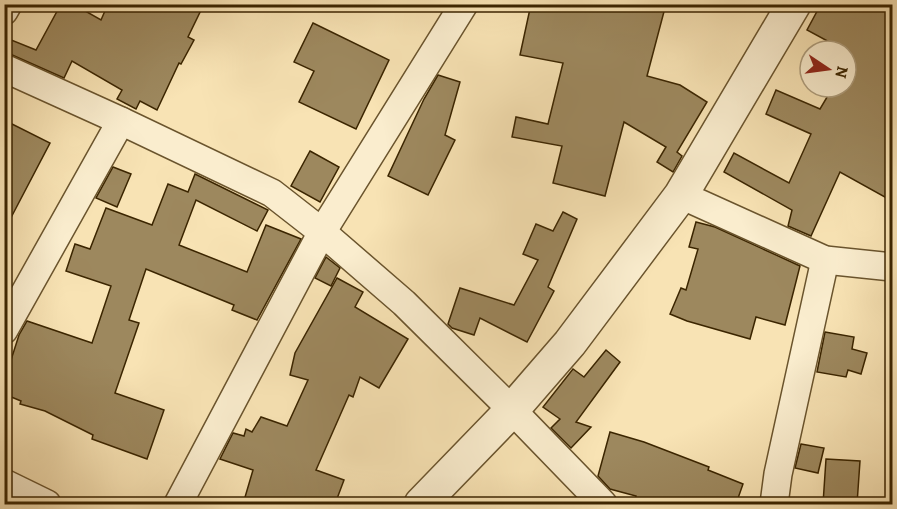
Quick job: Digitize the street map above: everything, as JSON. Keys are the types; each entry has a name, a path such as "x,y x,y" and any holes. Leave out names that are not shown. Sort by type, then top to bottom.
{"street":[{"path":"4,11 8,4"},
{"path":"178,504 322,232 464,4"},
{"path":"421,504 512,410 570,343 681,195 794,4"},
{"path":"4,68 272,193 322,232 404,303 603,504"},
{"path":"4,330 121,121"},
{"path":"681,195 825,260 892,267"},
{"path":"774,504 778,474 825,260"},
{"path":"4,483 47,504"}],"building":[{"path":"61,4 73,4 101,20 108,4 204,4 188,37 194,40 181,64 179,63 157,110 140,101 136,109 117,99 122,90 72,61 64,78 4,53 4,37 36,50"},
{"path":"531,4 666,4 647,76 680,85 707,102 677,152 682,156 673,172 657,162 666,147 624,122 605,196 553,183 562,146 512,137 516,117 548,124 563,63 520,55"},
{"path":"821,4 892,4 892,201 840,172 811,236 788,226 792,210 724,172 734,153 789,183 811,134 766,114 776,90 820,109 826,99 858,99 858,39 824,39 807,30"},
{"path":"313,23 389,60 356,129 299,102 314,71 294,62"},
{"path":"438,75 460,82 445,135 455,140 428,195 388,176 424,99"},
{"path":"4,120 50,143 4,231"},
{"path":"310,151 339,167 320,202 291,186"},
{"path":"113,167 131,174 117,207 96,198"},
{"path":"195,174 268,210 257,231 196,200 179,245 247,272 266,225 301,239 257,320 232,310 234,305 146,269 129,320 139,323 115,393 164,410 147,459 92,439 93,435 45,411 20,404 21,401 4,394 4,357 11,360 19,335 27,321 92,343 111,286 66,271 75,244 90,249 106,208 152,225 168,184 188,192"},
{"path":"563,212 577,219 548,287 554,291 527,342 480,318 474,335 452,328 448,324 460,288 514,305 538,260 523,254 536,224 553,231"},
{"path":"696,222 715,227 800,266 785,325 756,317 750,339 670,314 681,288 686,290 698,249 689,247"},
{"path":"326,257 340,268 331,286 315,278"},
{"path":"337,278 363,292 355,307 408,339 379,388 360,377 353,397 349,395 316,470 344,480 335,504 243,504 253,470 220,459 233,433 244,436 246,429 252,432 261,417 287,426 308,380 290,375 295,353"},
{"path":"825,332 854,337 852,349 867,353 861,374 848,370 846,377 817,372"},
{"path":"606,350 620,362 576,422 591,427 571,448 551,428 560,419 543,407 573,369 584,377"},
{"path":"610,432 644,442 709,467 708,470 743,484 736,504 634,504 636,496 610,489 598,476"},
{"path":"801,444 824,448 818,473 795,468"},
{"path":"826,459 860,461 857,504 823,504"}]}
